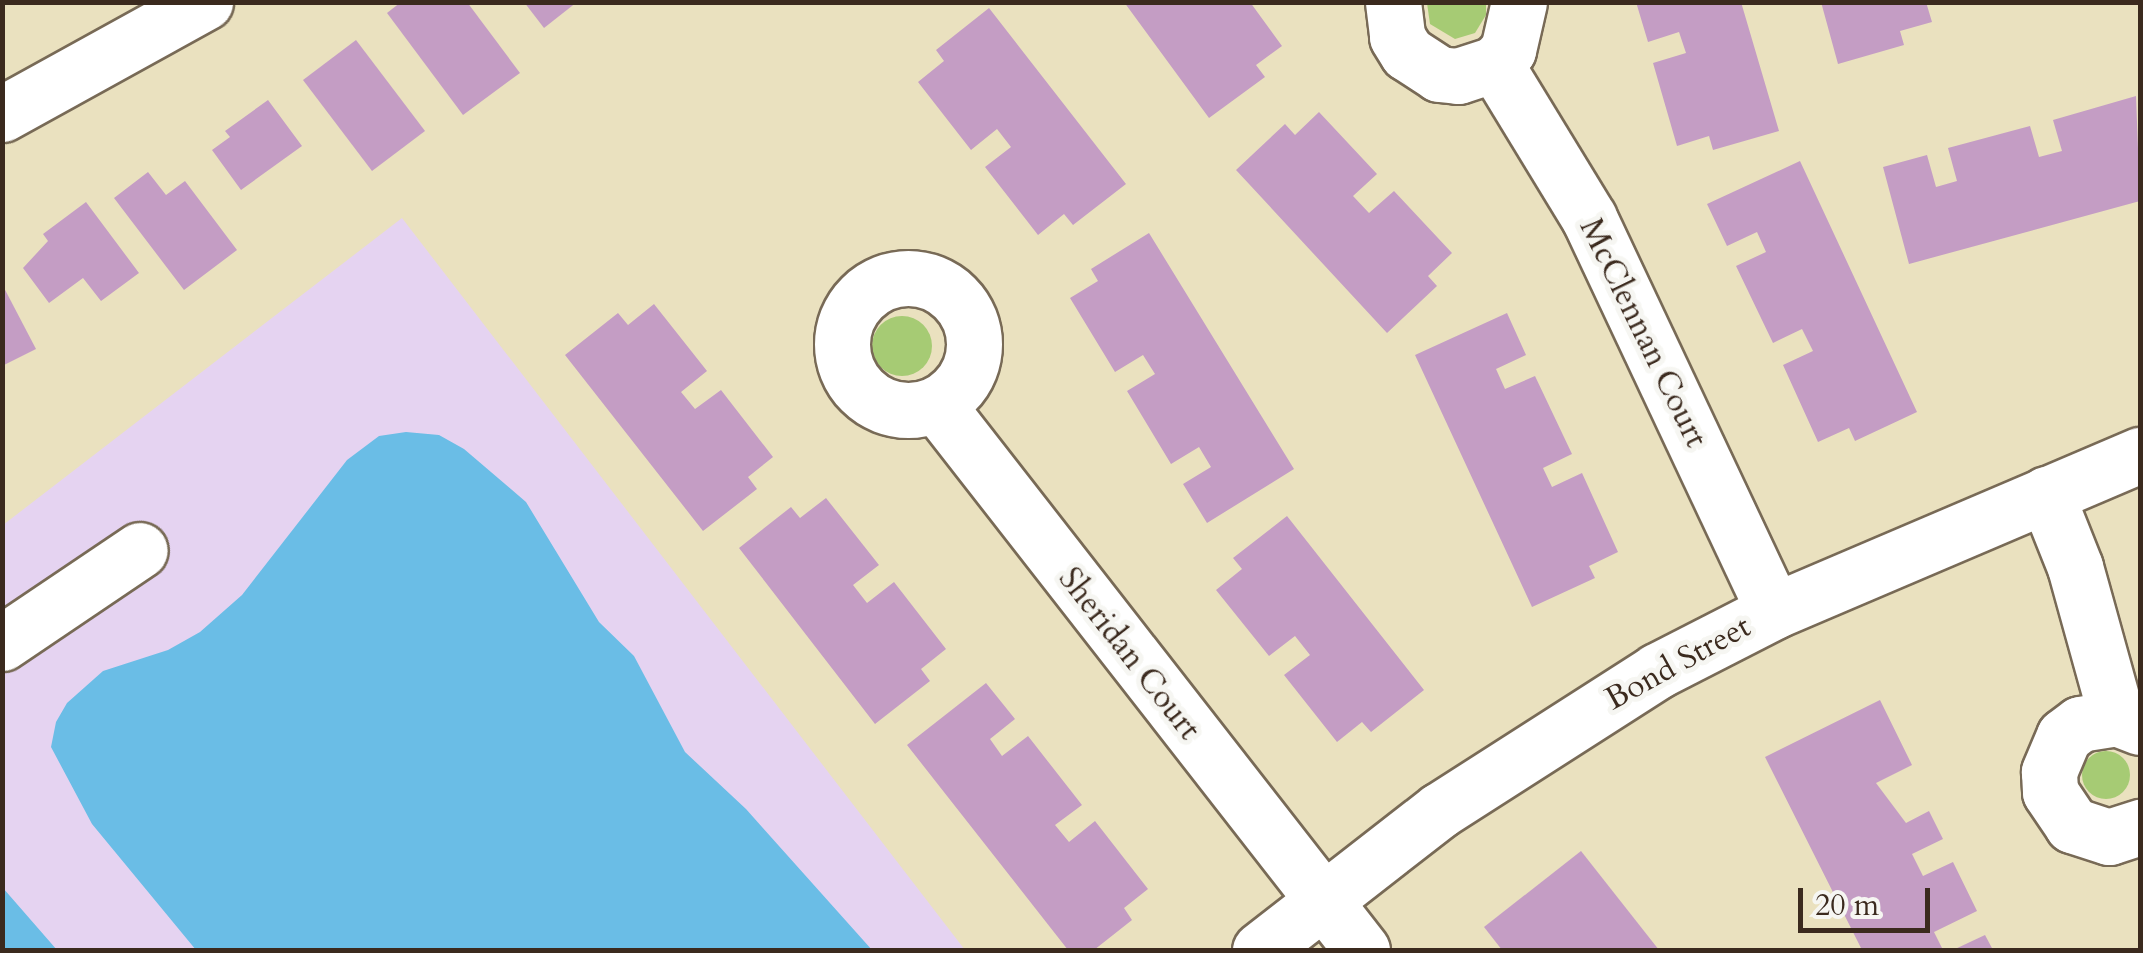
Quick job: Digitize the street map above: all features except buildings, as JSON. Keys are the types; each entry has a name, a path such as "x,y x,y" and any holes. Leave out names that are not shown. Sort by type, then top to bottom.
{"street":[{"path":"2,114 205,2"},
{"path":"1393,2 1397,37 1422,66 1458,76 1495,64 1517,33 1519,2"},
{"name":"McClennan Court","path":"1495,64 1589,218 1774,611"},
{"name":"Sheridan Court","path":"937,405 1362,950"},
{"name":"Bond Street","path":"1260,950 1544,738 1774,611 2140,455"},
{"path":"2046,494 2129,723 2080,724 2064,736 2049,772 2050,792 2058,810 2089,834 2109,837 2140,827"},
{"path":"2,643 140,550"}],"shaded area":[{"path":"402,218 965,950 3,950 3,525"}],"green space":[{"path":"1427,3 1486,3 1486,15 1475,33 1455,39 1430,24"},
{"path":"902,316 923,325 932,346 923,367 902,376 881,367 872,346 881,325"},
{"path":"2106,751 2123,758 2130,775 2123,792 2106,799 2089,792 2082,775 2089,758"}],"water":[{"path":"406,432 439,435 464,449 526,502 599,622 634,656 685,752 746,809 872,950 196,950 92,824 51,747 56,722 67,703 103,671 168,650 200,632 242,595 347,460 379,436"},
{"path":"3,888 57,950 3,950"}]}
